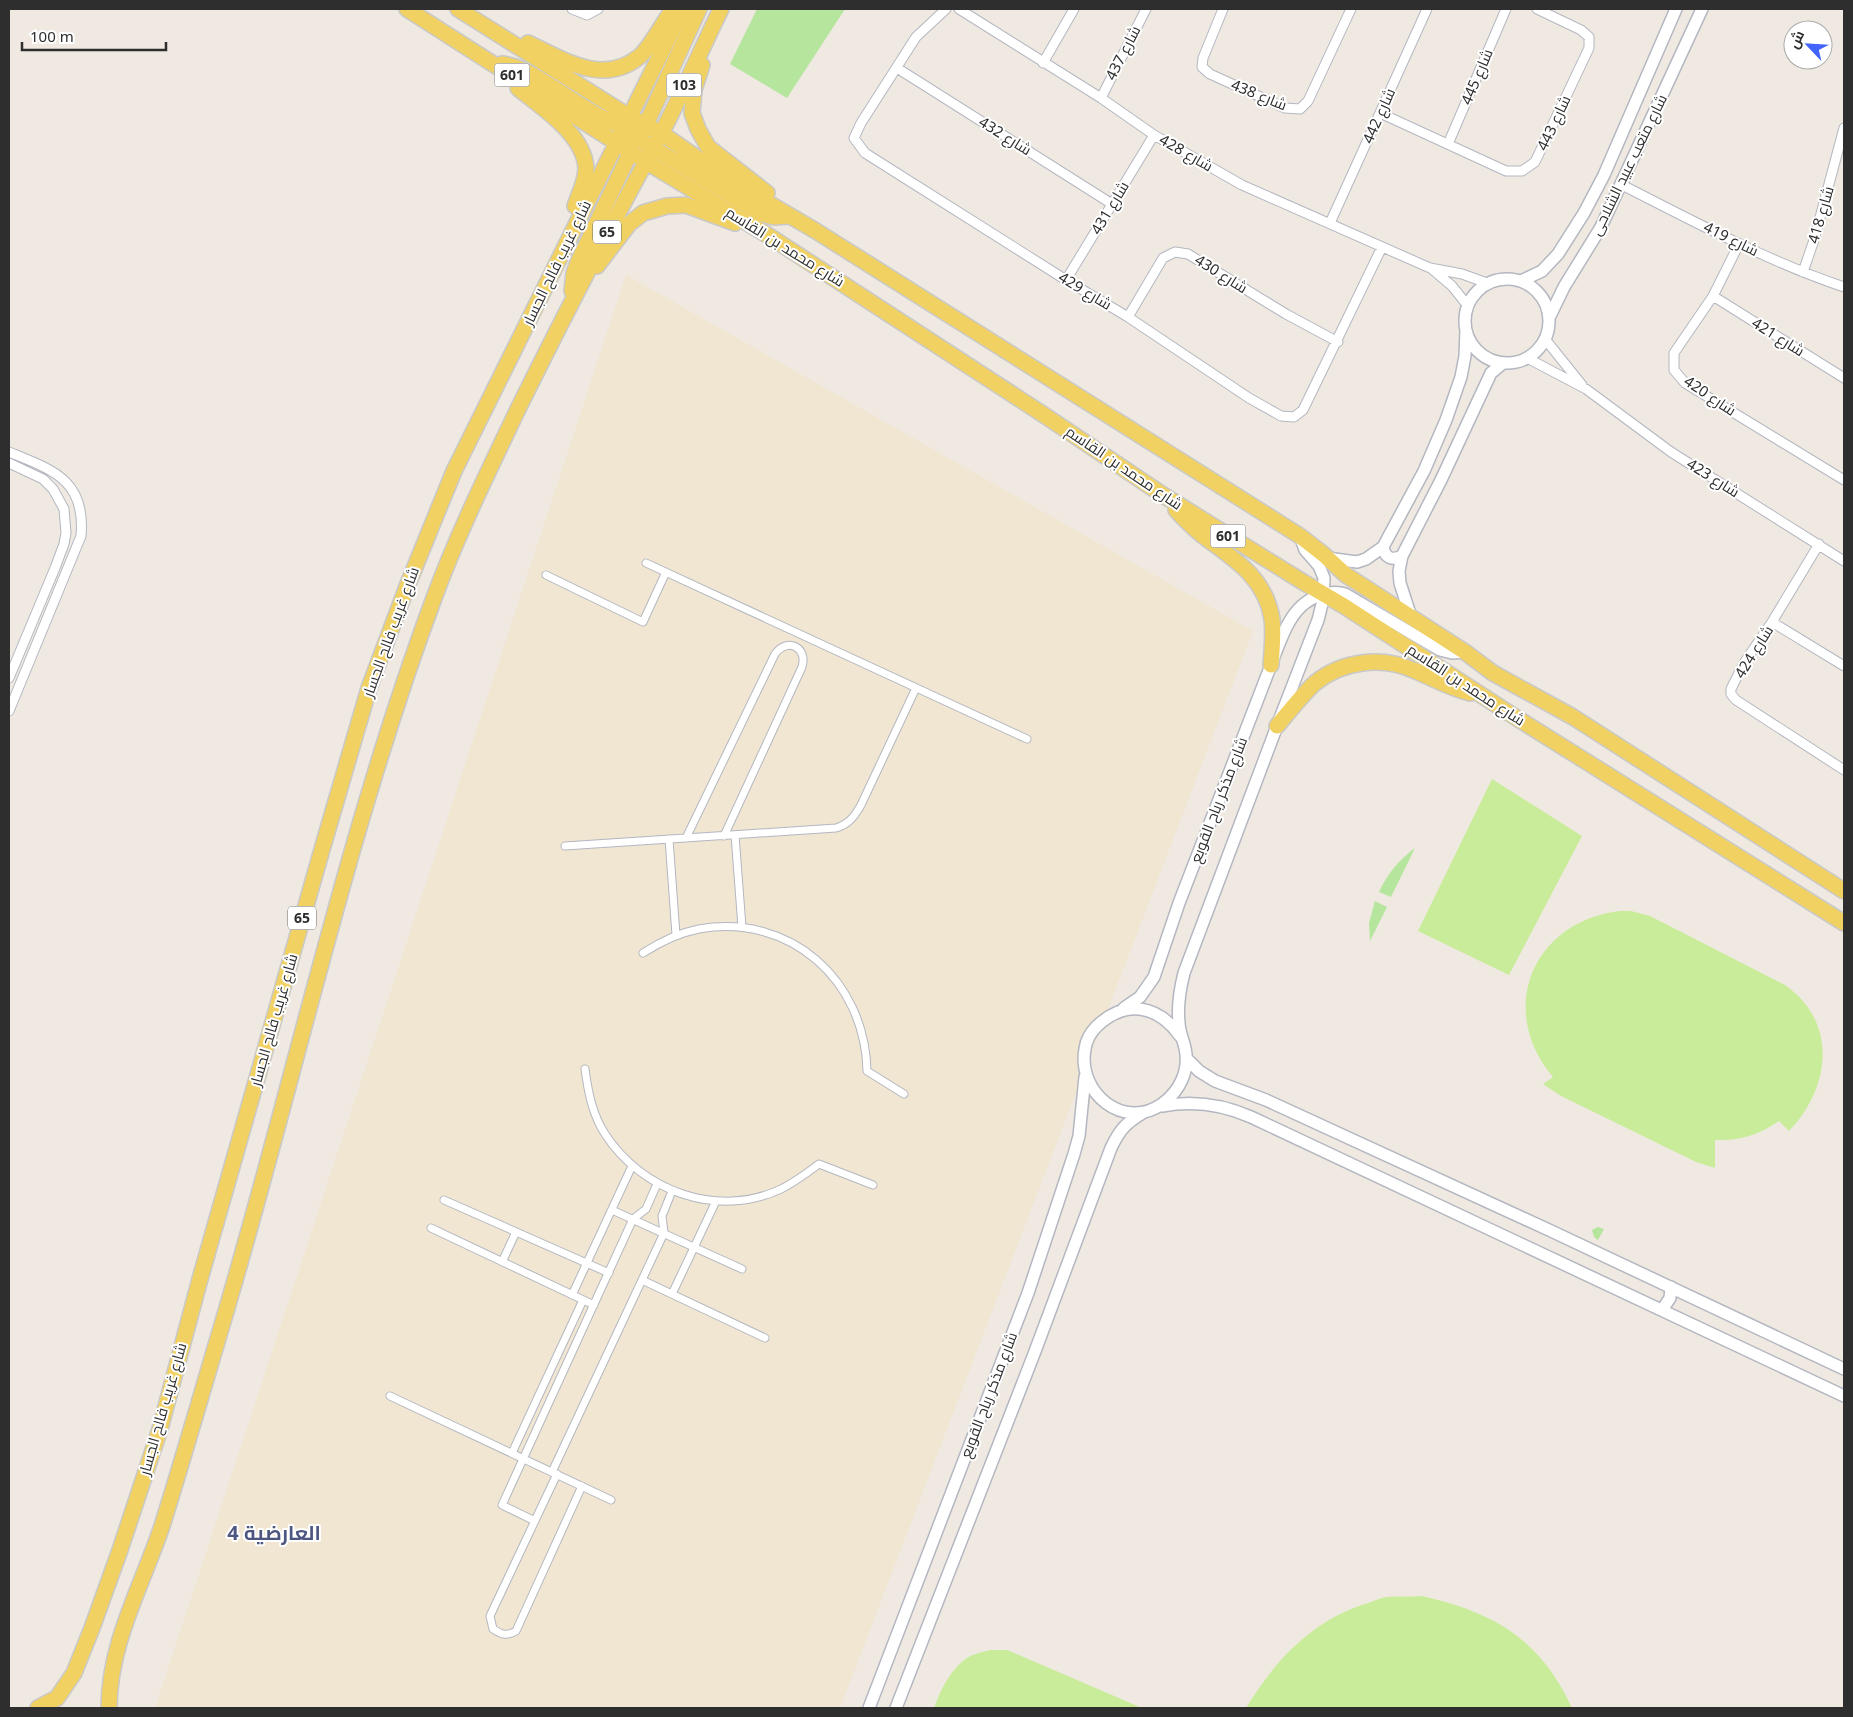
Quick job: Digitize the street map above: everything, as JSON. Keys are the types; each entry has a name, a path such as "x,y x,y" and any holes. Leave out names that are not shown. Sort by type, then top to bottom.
{"main road":[{"name":"601","path":"407,9 616,142"},
{"name":"شارع محمد بن القاسم","path":"458,9 638,137 769,236 1163,495 1344,606 1481,695 1844,923"},
{"path":"472,18 586,70 600,70 622,67 640,56 673,9"},
{"name":"103","path":"616,142 638,137 683,9"},
{"path":"570,304 574,273 578,260 699,9"},
{"path":"721,9 694,90 692,113 698,129 708,147 816,231"},
{"name":"103","path":"661,133 721,9"},
{"path":"471,48 569,131 580,148 586,168 582,187 545,287"},
{"path":"496,64 512,66 528,72 762,214 774,217 791,216"},
{"name":"شارع محمد بن القاسم","path":"638,137 661,133 727,179 816,231 1300,536 1346,575 1509,682 1549,702 1590,727 1844,891"},
{"name":"شارع غريب فالح الجسار","path":"38,1708 57,1698 74,1673 120,1550 160,1429 200,1279 323,846 370,688 408,584 454,472 616,142"},
{"path":"570,304 629,224 643,213 667,206 686,205 769,236"},
{"name":"شارع غريب فالح الجسار","path":"109,1708 112,1669 122,1630 161,1528 229,1300 381,750 435,595 469,512 570,304"},
{"path":"1163,495 1191,525 1240,563 1258,582 1270,607 1272,621 1270,665"},
{"path":"1277,726 1316,683 1338,670 1363,662 1397,664 1454,689 1481,695"}],"street":[{"path":"572,9 587,15 598,9"},
{"name":"شارع 429","path":"946,9 916,37 898,68 861,123 854,138 865,153 1066,280 1128,316 1249,398 1282,416 1294,417 1304,410 1382,248"},
{"name":"شارع 428","path":"959,9 1101,98 1154,135 1242,184 1430,268 1462,274 1487,284"},
{"path":"1043,62 1074,9"},
{"name":"شارع 437","path":"1101,98 1146,9"},
{"name":"شارع 438","path":"1223,9 1203,58 1202,67 1210,74 1285,108 1300,109 1308,101 1350,9"},
{"name":"شارع 442","path":"1330,223 1427,9"},
{"name":"شارع 445","path":"1448,144 1506,9"},
{"name":"شارع 443","path":"1380,114 1506,171 1522,172 1535,162 1589,48 1589,37 1581,30 1537,9"},
{"name":"شارع متعب عبيد الشلاحى","path":"1522,281 1542,271 1558,254 1584,213 1604,175 1676,9"},
{"name":"شارع متعب عبيد الشلاحى","path":"1549,318 1564,287 1601,227 1622,185 1702,9"},
{"name":"شارع 432","path":"898,68 1112,204"},
{"name":"شارع 418","path":"1803,272 1814,240 1844,128"},
{"name":"شارع 431","path":"1066,280 1154,135"},
{"name":"شارع 419","path":"1622,185 1739,244 1803,272 1844,287"},
{"name":"شارع 420","path":"1739,244 1713,296 1674,353 1674,370 1685,384 1844,480"},
{"name":"شارع 430","path":"1128,316 1163,258 1175,252 1188,254 1286,314 1338,342"},
{"name":"شارع 428","path":"1430,268 1452,286 1468,306"},
{"path":"1327,558 1357,562 1366,559 1383,547 1424,471 1446,420 1461,378 1465,356 1465,318 1468,306 1475,293 1487,284 1504,279 1522,281 1532,286 1541,295 1547,306 1549,318 1545,339 1538,350 1527,358 1516,362 1503,363 1490,360 1478,352 1470,341 1466,330"},
{"name":"شارع 421","path":"1713,296 1844,378"},
{"name":"شارع 423","path":"1545,339 1586,389"},
{"name":"شارع 423","path":"1527,358 1586,389 1671,452 1844,561"},
{"path":"1411,617 1400,584 1398,571 1402,556 1441,480 1491,373 1503,363"},
{"path":"9,452 47,468 64,478 80,505 83,518 81,536 9,711"},
{"path":"9,463 43,479 53,489 64,509 66,533 61,552 9,678"},
{"name":"شارع مذكر رباح القوبع","path":"1180,1036 1178,1011 1184,973 1315,630 1323,594 1324,578 1322,571 1305,550 1300,536"},
{"name":"شارع 424","path":"1818,544 1772,622 1744,663 1731,689 1731,694 1736,700 1844,770"},
{"path":"1383,547 1384,554 1389,558 1396,559 1402,556"},
{"path":"646,563 1027,739"},
{"path":"546,575 643,622 666,572"},
{"path":"1323,594 1335,592 1345,594 1440,650 1452,653 1465,652"},
{"name":"شارع مذكر رباح القوبع","path":"1121,1011 1140,997 1154,978 1179,903 1270,665 1287,626 1297,610 1308,599 1323,594"},
{"path":"1772,622 1844,666"},
{"path":"792,645 798,633"},
{"path":"686,838 775,654 779,648 785,645 792,645 798,648 802,654 804,661 802,667 724,836"},
{"path":"566,846 836,828 846,825 852,820 861,805 916,688"},
{"path":"735,835 742,927"},
{"path":"669,839 676,935"},
{"path":"643,953 676,935 697,929 720,926 742,927 774,935 793,943 811,954 826,968 843,990 859,1020 864,1040 867,1070 904,1094"},
{"path":"1134,1008 1155,1013 1172,1025 1180,1036 1186,1058 1185,1072 1179,1086 1170,1098 1158,1106 1146,1111 1120,1110 1098,1098 1090,1087 1085,1075 1083,1059 1086,1043 1094,1029 1106,1017 1134,1008"},
{"path":"1186,1058 1199,1071 1215,1081 1253,1094 1844,1369"},
{"path":"585,1069 588,1091 594,1112 600,1125 617,1150 632,1166 657,1184 672,1191 694,1198 716,1201 734,1201 757,1197 780,1189 800,1178 819,1164 873,1185"},
{"name":"شارع مذكر رباح القوبع","path":"869,1708 1031,1284 1076,1145 1085,1075"},
{"path":"1158,1106 1190,1102 1237,1110 1844,1396"},
{"name":"شارع مذكر رباح القوبع","path":"896,1708 1034,1354 1111,1148 1118,1133 1127,1122 1146,1111"},
{"path":"572,1295 632,1166"},
{"path":"535,1521 502,1505 633,1219 646,1209 657,1184"},
{"path":"582,1486 516,1631 506,1635 501,1634 492,1628 490,1616 535,1521 664,1233 662,1216 672,1191"},
{"path":"444,1200 609,1273"},
{"path":"672,1294 716,1201"},
{"path":"612,1210 742,1269"},
{"path":"431,1228 594,1305"},
{"path":"502,1262 516,1232"},
{"path":"642,1280 765,1338"},
{"path":"1662,1310 1670,1298 1671,1287"},
{"path":"512,1453 583,1300"},
{"path":"390,1396 611,1500"}],"shaded area":[{"path":"626,275 1253,631 840,1708 155,1708"}],"green space":[{"path":"757,9 845,9 787,98 730,64"},
{"path":"1492,779 1582,836 1509,975 1418,931"},
{"path":"1415,848 1391,897 1379,892 1394,868"},
{"path":"1375,901 1387,907 1370,941 1369,923"},
{"path":"1620,911 1631,911 1650,916 1785,985 1802,1000 1814,1017 1821,1036 1823,1055 1814,1095 1803,1114 1789,1131 1779,1121 1749,1136 1715,1140 1715,1168 1696,1162 1561,1096 1543,1084 1553,1077 1536,1051 1527,1024 1526,998 1532,973 1546,950 1565,932 1590,918"},
{"path":"1598,1227 1604,1229 1598,1240 1594,1237 1592,1230"},
{"path":"1421,1596 1471,1611 1492,1620 1512,1632 1529,1646 1545,1664 1572,1708 1246,1708 1282,1659 1311,1632 1328,1621 1346,1611 1381,1598"},
{"path":"990,1650 1007,1650 1142,1708 934,1708 943,1687 956,1668 969,1657"}],"district":[{"name":"العارضية 4","path":"274,1533"}]}
